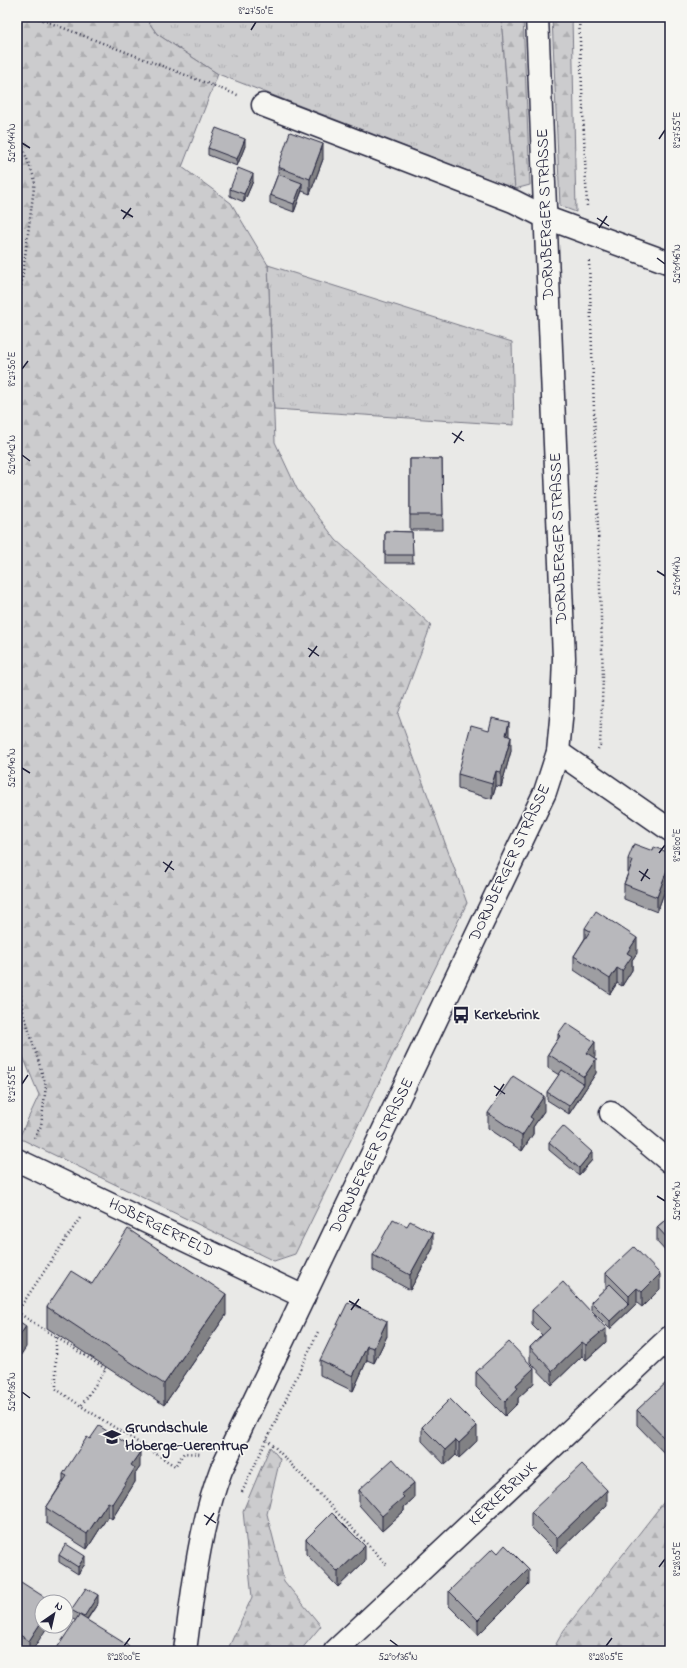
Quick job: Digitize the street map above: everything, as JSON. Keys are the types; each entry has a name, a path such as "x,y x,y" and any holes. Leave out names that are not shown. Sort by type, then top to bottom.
{"street":[{"name":"DORNBERGER STRASSE","path":"185,1651 197,1558 215,1487 227,1456 542,799 558,752 562,709 564,658 547,218 537,17"},
{"path":"263,105 513,201 547,218 670,263"},
{"path":"558,752 670,830"},
{"path":"611,1113 670,1162"},
{"name":"HOBERGERFELD","path":"19,1161 304,1297"},
{"name":"KERKEBRINK","path":"335,1651 670,1337"}],"path":[{"path":"35,17 263,105"},
{"path":"579,17 588,233 602,678 600,745 585,771"},
{"path":"17,133 35,180 17,318"},
{"path":"17,947 22,1008 46,1086 41,1126 19,1161"},
{"path":"80,1217 17,1312 106,1369 81,1406"},
{"path":"242,1494 318,1331"},
{"path":"56,1337 56,1389 174,1466 184,1453 207,1454"},
{"path":"267,1439 407,1585"}],"green space":[{"path":"17,17 145,17 157,34 218,74 182,167 231,203 268,265 275,442 297,489 336,540 431,625 398,714 467,903 295,1254 274,1261 19,1138 39,1095 17,1042"},
{"path":"145,17 501,17 515,189 218,74 157,34"},
{"path":"501,17 523,17 530,185 515,189"},
{"path":"552,17 572,17 576,212 560,206"},
{"path":"268,265 512,342 514,425 274,409"},
{"path":"270,1447 280,1459 267,1514 284,1581 321,1626 300,1651 227,1651 252,1597 243,1511"},
{"path":"670,1494 670,1651 552,1651 564,1630"}],"building":[{"path":"216,128 245,139 237,159 208,148"},
{"path":"290,132 323,144 310,179 278,167"},
{"path":"238,168 253,174 244,194 230,189"},
{"path":"278,174 302,183 294,204 270,195"},
{"path":"410,459 442,459 443,515 410,515"},
{"path":"385,531 412,532 413,555 385,555"},
{"path":"492,718 509,722 506,735 511,737 501,772 496,771 492,784 458,774 471,725 489,730"},
{"path":"634,844 653,851 654,847 667,852 666,856 670,857 670,862 657,897 624,884 633,861 628,859"},
{"path":"596,911 637,938 627,953 632,956 622,971 617,968 610,979 574,956 590,931 585,928"},
{"path":"566,1023 595,1042 587,1053 596,1059 584,1077 548,1054 560,1036 558,1034"},
{"path":"562,1070 584,1084 569,1106 547,1092"},
{"path":"513,1076 544,1096 530,1117 533,1119 522,1136 488,1113"},
{"path":"563,1126 592,1152 579,1168 549,1142"},
{"path":"670,1216 670,1241 657,1227"},
{"path":"393,1219 407,1226 410,1221 433,1233 410,1275 373,1255"},
{"path":"128,1229 226,1294 164,1384 47,1307 71,1271 92,1284"},
{"path":"634,1247 660,1274 642,1292 637,1288 629,1296 606,1273"},
{"path":"563,1282 606,1328 586,1345 582,1342 552,1371 530,1347 550,1328 532,1310"},
{"path":"610,1284 629,1303 610,1321 591,1302"},
{"path":"348,1302 387,1321 374,1348 367,1346 353,1376 320,1360"},
{"path":"17,1320 26,1326 17,1340"},
{"path":"509,1342 534,1368 516,1385 518,1388 505,1402 476,1372"},
{"path":"668,1381 670,1383 670,1444 637,1410"},
{"path":"450,1399 477,1426 459,1443 456,1440 445,1450 422,1427"},
{"path":"99,1426 140,1452 131,1465 135,1468 112,1504 108,1502 87,1534 46,1508 67,1476 63,1474 87,1437 90,1439"},
{"path":"393,1459 414,1483 401,1494 404,1497 382,1516 359,1490"},
{"path":"582,1464 607,1490 557,1538 531,1512"},
{"path":"332,1513 365,1546 338,1572 306,1539"},
{"path":"66,1544 85,1556 78,1567 59,1555"},
{"path":"505,1545 529,1569 478,1620 449,1591 493,1548 498,1553"},
{"path":"21,1582 40,1594 34,1594 34,1633 29,1641 17,1633 17,1588"},
{"path":"86,1588 98,1595 84,1617 74,1612 74,1606"},
{"path":"79,1615 129,1646 125,1651 55,1651 66,1634 74,1634 74,1622"}],"place":[{"name":"Kerkebrink","path":"461,1015"},
{"name":"Grundschule Hoberge-Uerentrup","path":"112,1437"}]}
